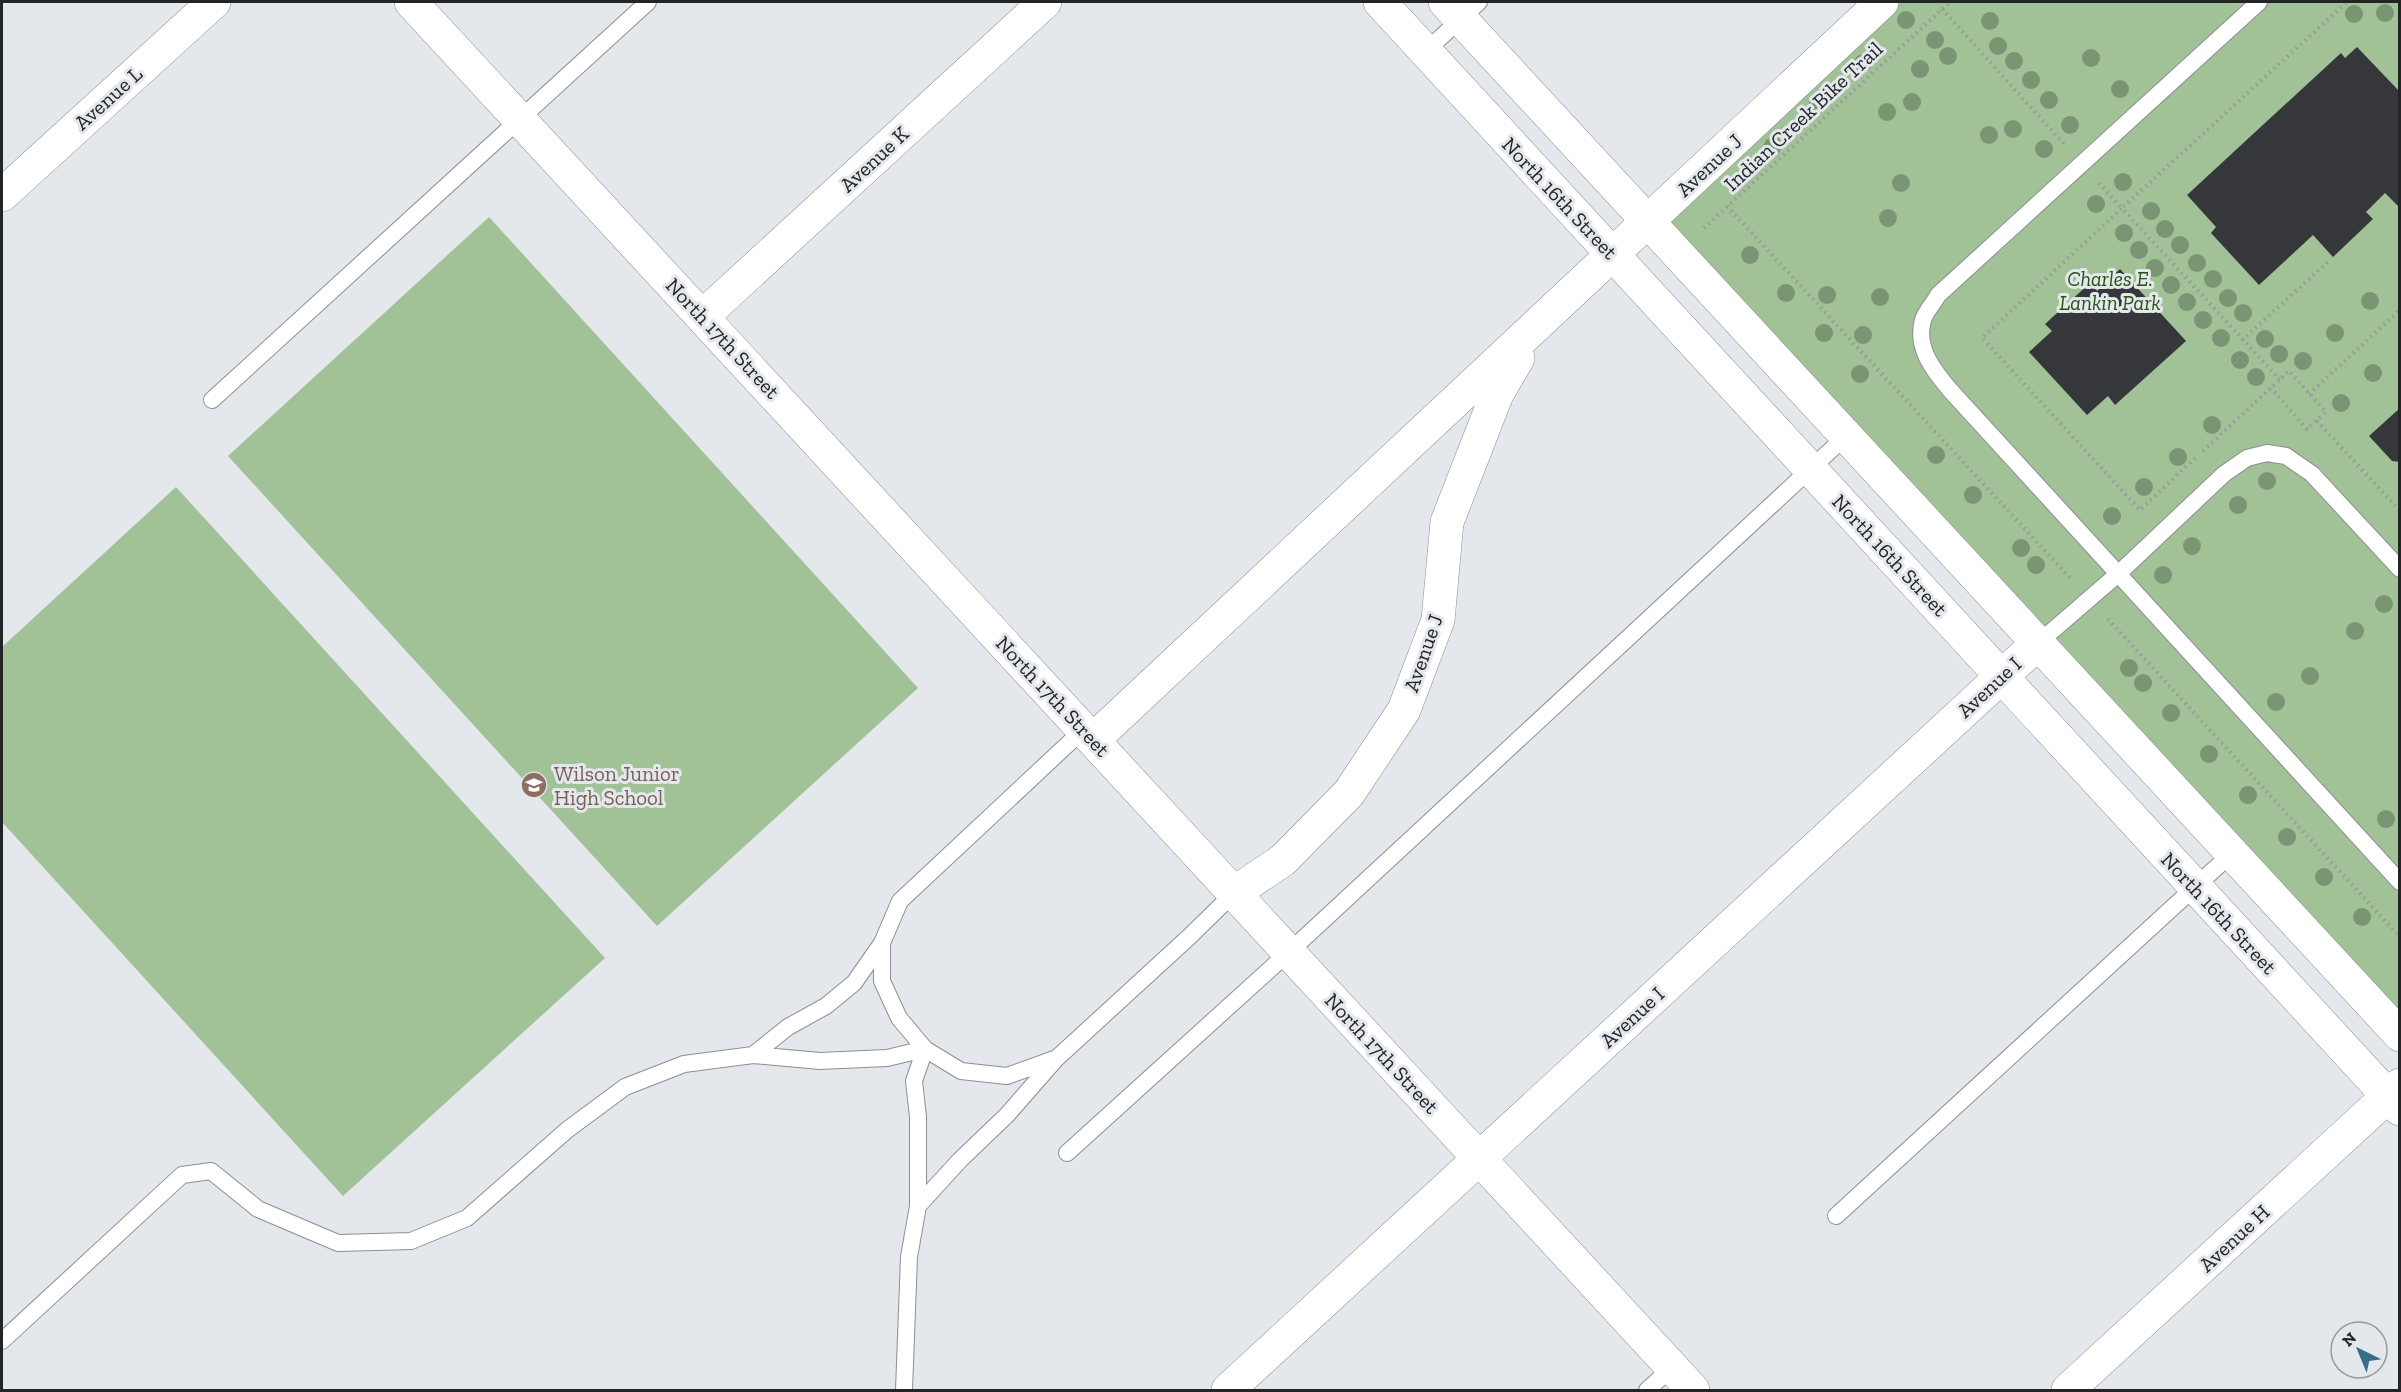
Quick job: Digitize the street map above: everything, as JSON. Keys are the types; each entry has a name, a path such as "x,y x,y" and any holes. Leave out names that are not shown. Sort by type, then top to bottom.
{"street":[{"name":"Avenue L","path":"2,195 214,2"},
{"name":"North 17th Street","path":"411,2 1683,1379"},
{"name":"Avenue K","path":"703,316 1045,2"},
{"name":"North 16th Street","path":"1380,2 2195,887 2396,1097"},
{"name":"Avenue J","path":"1089,735 1536,328 1882,2"},
{"path":"1462,7 1678,254 2400,1035"},
{"name":"Avenue J","path":"1234,892 1283,860 1349,793 1404,710 1438,620 1447,522 1497,394 1536,328"},
{"name":"Avenue I","path":"1228,1390 2037,644"},
{"name":"Avenue H","path":"2068,1390 2396,1097"}],"lane":[{"path":"212,400 648,2"},
{"path":"2259,2 1938,295 1923,320 1921,343 1932,368 1950,390 2400,882"},
{"path":"1426,51 1462,7"},
{"path":"1067,1153 1289,952 1846,436"},
{"path":"2037,644 2118,573 2224,474 2247,458 2267,453 2286,456 2312,474 2400,568"},
{"path":"753,1055 788,1027 826,1006 854,983 882,943 900,901 1089,735"},
{"path":"1836,1216 2231,854"},
{"path":"918,1206 1007,1115 1057,1058 1190,937 1234,892"},
{"path":"882,943 882,981 898,1018 925,1048 961,1071 1007,1076 1057,1058"},
{"path":"2,1341 182,1175 211,1171 258,1209 338,1243 411,1241 467,1218 567,1130 625,1087 684,1064 753,1055 820,1060 887,1058 925,1048"},
{"path":"904,1390 909,1257 918,1206 918,1118 914,1081 925,1048"},
{"path":"1647,1390 1683,1379"}],"path":[{"name":"Indian Creek Bike Trail","path":"1678,254 1727,206 1950,2"},
{"path":"2271,388 2307,429 2326,412 2289,371 2140,510 1982,338 2347,2"},
{"path":"1942,9 2280,380"},
{"path":"1727,206 2400,937"},
{"path":"2242,340 2330,260"},
{"path":"2309,394 2400,310"},
{"path":"2317,421 2400,511"}],"green space":[{"name":"Charles E. Lankin Park","path":"1882,2 2399,2 2399,1022 1649,222"},
{"path":"489,217 918,688 657,926 228,456"},
{"path":"176,487 605,958 343,1196 2,822 2,647"}],"building":[{"path":"2357,47 2400,92 2400,208 2385,193 2366,212 2373,219 2333,257 2313,235 2259,285 2211,233 2216,227 2187,195 2341,53 2345,58"},
{"path":"2120,269 2186,341 2115,405 2108,396 2087,415 2029,352 2052,331 2045,324 2090,283 2097,291"},
{"path":"2400,408 2400,462 2392,461 2369,436"}],"place":[{"name":"Wilson Junior High School","path":"534,785"}]}
